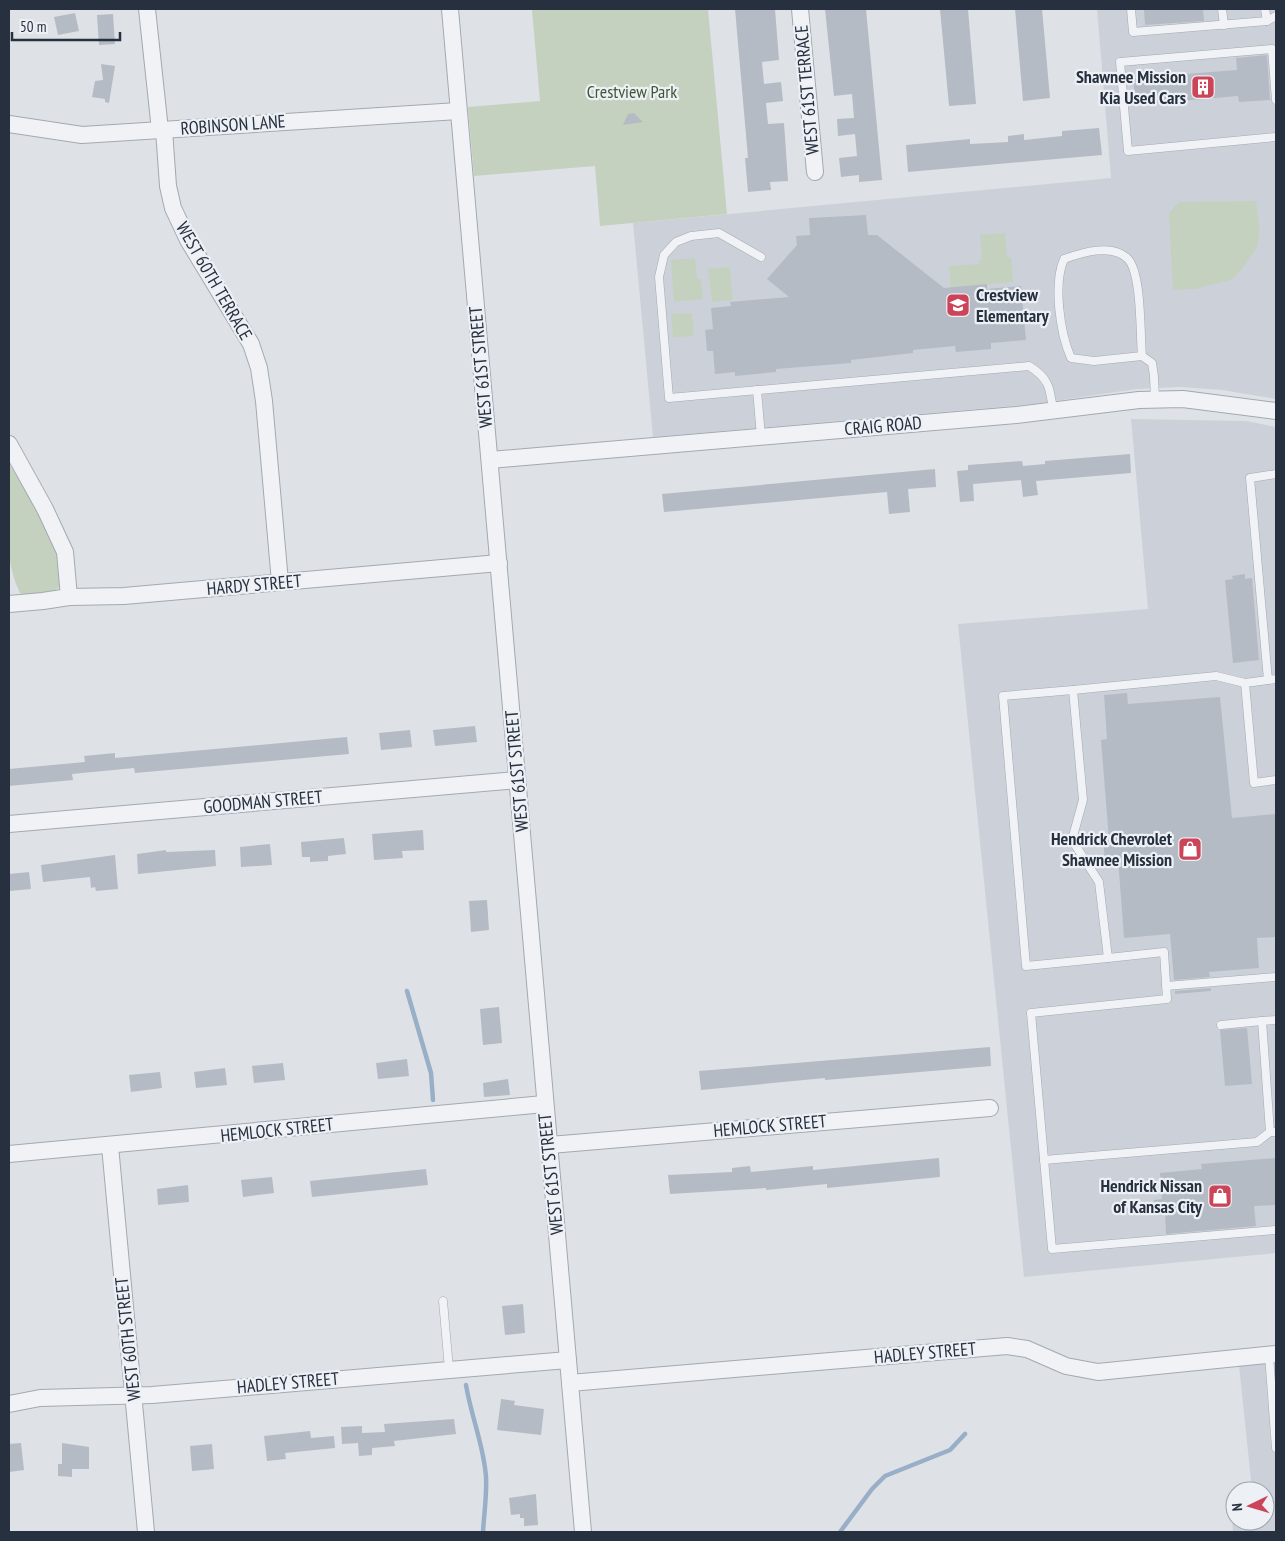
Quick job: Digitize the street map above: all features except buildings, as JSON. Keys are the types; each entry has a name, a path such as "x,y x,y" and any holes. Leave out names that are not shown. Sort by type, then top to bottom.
{"street":[{"name":"WEST 60TH TERRACE","path":"147,9 168,186 173,208 188,240 251,344 259,368 264,401 280,582"},
{"name":"WEST 61ST STREET","path":"450,9 544,1104 550,1145 583,1532"},
{"name":"WEST 61ST TERRACE","path":"800,9 814,172"},
{"name":"ROBINSON LANE","path":"9,124 82,135 458,111"},
{"name":"CRAIG ROAD","path":"490,460 1155,400 1183,399 1276,411"},
{"path":"9,444 46,509 65,552 69,596"},
{"name":"HARDY STREET","path":"9,604 42,602 69,596 124,596 499,563"},
{"name":"GOODMAN STREET","path":"9,824 517,780"},
{"name":"HEMLOCK STREET","path":"9,1154 544,1104"},
{"name":"HEMLOCK STREET","path":"550,1145 990,1108"},
{"name":"WEST 60TH STREET","path":"110,1146 146,1532"},
{"name":"HADLEY STREET","path":"570,1384 1007,1346 1027,1349 1066,1366 1098,1372 1273,1354"},
{"name":"HADLEY STREET","path":"9,1404 58,1397 134,1395 568,1360"}],"lane":[{"path":"1131,9 1133,32 1266,21 1276,16"},
{"path":"1222,9 1224,25"},
{"path":"1265,9 1266,21"},
{"path":"1276,100 1272,49 1120,62 1128,151 1276,137"},
{"path":"761,257 719,233 691,236 676,242 664,255 659,277 669,398 1029,366 1042,374 1050,391 1053,410"},
{"path":"1142,356 1136,272 1127,258 1115,251 1098,250 1064,259 1059,271 1059,284 1064,342 1071,358 1094,361 1142,356 1152,363 1155,400"},
{"path":"757,390 761,436"},
{"path":"1268,680 1250,478 1276,474"},
{"path":"1275,1230 1052,1249 1031,1012 1167,999 1164,952 1026,966 1003,696 1216,676 1244,683 1276,679"},
{"path":"1244,683 1254,783 1276,780"},
{"path":"1073,690 1083,800 1072,840 1099,882 1108,958"},
{"path":"1166,986 1276,976"},
{"path":"1221,1025 1276,1020"},
{"path":"1044,1160 1257,1142 1273,1132 1262,1021"},
{"path":"443,1300 449,1370"},
{"path":"1273,1354 1276,1448"}],"shaded area":[{"name":"Crestview Elementary","path":"1097,9 1276,9 1276,399 1222,390 1180,387 1137,389 1034,404 653,437 633,223 1111,178"},
{"path":"1131,419 1247,421 1276,427 1276,1253 1024,1277 958,624 1148,609"},
{"path":"1276,1359 1276,1532 1233,1532 1275,1531 1275,1481 1251,1481 1239,1365"}],"green space":[{"name":"Crestview Park","path":"708,9 727,214 600,226 595,166 474,176 468,107 540,101 532,10"},
{"path":"1256,201 1260,230 1257,247 1233,279 1196,289 1173,290 1169,213 1179,202"},
{"path":"1005,233 1007,257 1011,257 1013,282 951,288 949,266 979,264 978,261 982,260 980,235"},
{"path":"695,258 697,279 701,279 703,299 674,302 671,260"},
{"path":"730,267 733,300 712,302 708,269"},
{"path":"692,313 694,336 673,337 671,314"},
{"path":"9,464 45,522 58,554 61,570 60,586 47,594 30,595 20,593 14,578 10,563 7,530"}],"waterway":[{"path":"407,991 431,1073 433,1100"},
{"path":"466,1385 485,1465 486,1491 483,1532"},
{"path":"840,1532 872,1489 885,1476 950,1450 965,1434"}],"place":[{"name":"Shawnee Mission Kia Used Cars","path":"1203,87"},
{"name":"Crestview Elementary","path":"958,305"},
{"name":"Hendrick Chevrolet Shawnee Mission","path":"1190,849"},
{"name":"Hendrick Nissan of Kansas City","path":"1220,1196"}]}
